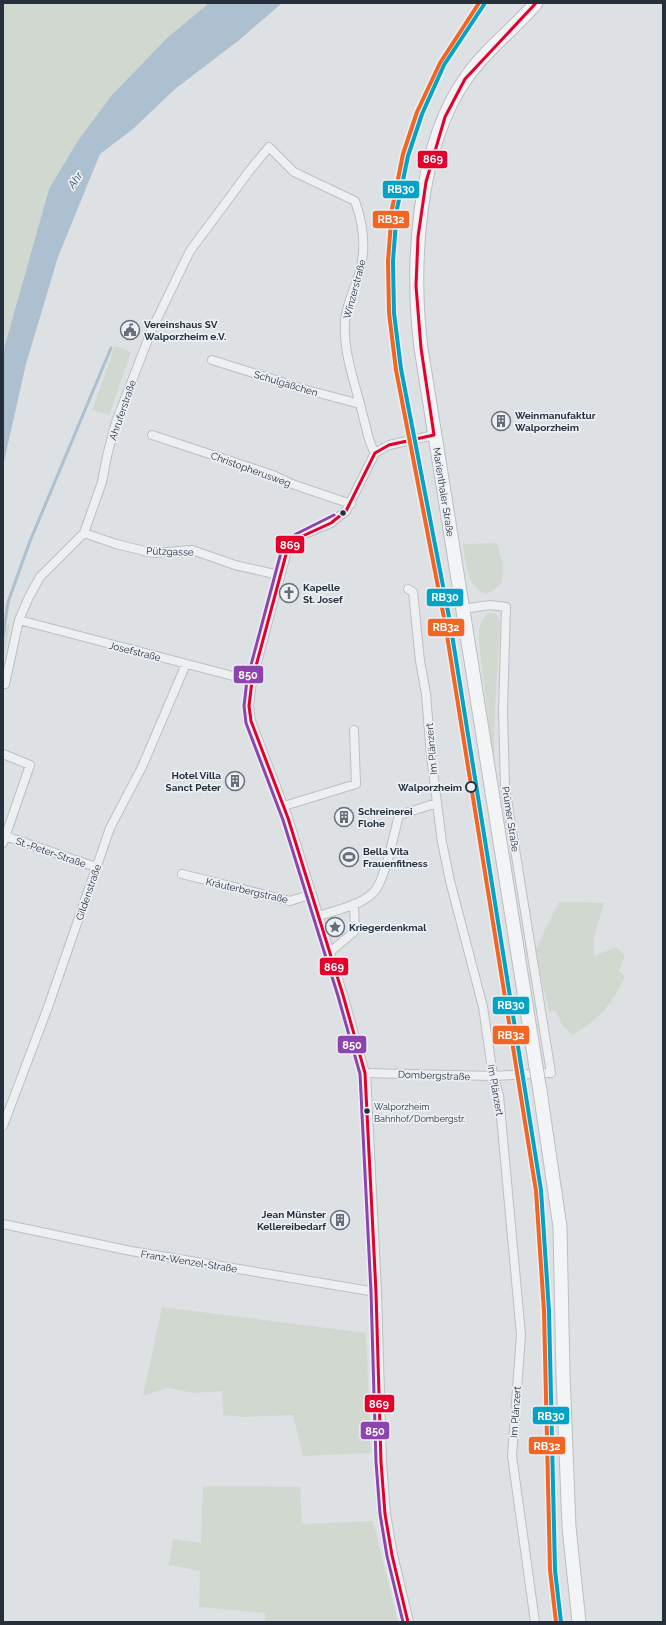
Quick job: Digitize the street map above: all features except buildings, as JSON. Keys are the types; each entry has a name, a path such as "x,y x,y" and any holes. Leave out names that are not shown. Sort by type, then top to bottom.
{"main road":[{"name":"Marienthaler Straße","path":"536,3 465,79 445,117 426,182 418,237 416,286 421,348 434,434 540,1091 560,1227 563,1374 569,1527 579,1622"}],"street":[{"name":"Winzerstraße","path":"269,147 294,172 356,201 360,213 364,249 360,269 347,308 344,328 352,375 369,444 375,453"},
{"name":"Ahruferstraße","path":"5,684 23,621 40,577 84,533 102,482 116,422 152,329 190,251 250,170 269,147"},
{"name":"Schulgäßchen","path":"212,360 307,390 360,404"},
{"path":"408,1622 392,1555 385,1514 381,1462 376,1292 364,1073 319,916 284,806 251,721 249,706 252,681 279,575 288,547 294,540 331,523 346,511 351,504 375,453 389,445 434,434"},
{"name":"Christopherusweg","path":"152,435 274,475 292,484 351,504"},
{"name":"Pützgasse","path":"84,533 116,544 153,553 192,550 235,565 279,575"},
{"name":"Im Plänzert","path":"408,589 413,592 420,661 426,694 431,756 437,803 450,881 483,1007 494,1076 499,1095 521,1335 512,1456 535,1622"},
{"name":"Prümer Straße","path":"462,609 490,605 506,607 503,712 505,787 551,1073"},
{"name":"Josefstraße","path":"23,621 252,681"},
{"name":"Gildenstraße","path":"3,1126 48,1007 110,828 142,767 186,664"},
{"path":"284,806 356,784 354,730"},
{"name":"St.-Peter-Straße","path":"3,754 30,765 4,840 96,867"},
{"path":"319,916 354,904 373,893 380,882 399,815 437,803"},
{"name":"Kräuterbergstraße","path":"182,874 290,901 312,894"},
{"path":"330,952 355,931 354,904"},
{"name":"Dombergstraße","path":"364,1073 494,1076 551,1073"},
{"name":"Franz-Wenzel-Straße","path":"3,1224 131,1251 376,1292"}],"shaded area":[{"path":"3,3 209,3 167,38 112,95 77,142 49,189 3,352"},
{"path":"115,346 131,352 109,415 92,410"},
{"path":"497,543 503,564 502,582 493,591 486,594 474,585 468,573 463,544"},
{"path":"488,613 495,613 499,618 500,623 494,730 495,775 479,643 481,623"},
{"path":"10,623 3,663 3,630"},
{"path":"559,902 604,903 594,937 594,956 616,947 625,956 619,971 625,976 610,1003 598,1016 573,1035 563,1026 555,1010 549,1012 535,951"},
{"path":"162,1307 366,1333 371,1453 303,1456 293,1415 244,1417 223,1415 222,1391 195,1393 167,1388 143,1396"},
{"path":"203,1486 300,1487 302,1524 373,1521 398,1622 265,1622 266,1613 199,1607 200,1571 169,1565 173,1539 201,1543"}],"water":[{"name":"Ahr","path":"209,3 282,3 238,41 175,89 133,129 100,154 58,257 26,364 3,466 3,352 49,189 77,142 112,95 167,38"}],"waterway":[{"path":"3,637 8,602 30,541 111,348"}],"transit line":[{"name":"RB32","path":"479,3 440,63 417,112 403,154 392,209 388,261 389,313 396,370 445,623 536,1191 544,1311 550,1570 556,1622"},
{"name":"RB30","path":"485,3 444,65 422,114 408,156 397,209 393,261 394,313 401,369 450,622 541,1190 549,1311 555,1570 561,1622"},
{"name":"869","path":"408,1622 392,1555 385,1514 381,1462 376,1292 365,1073 343,995 288,818 251,721 249,706 252,681 288,547 294,540 331,523 346,511 375,453 389,445 434,435 421,348 416,286 418,237 426,182 445,117 465,79 536,3"},
{"name":"850","path":"334,515 296,534 283,545 247,680 244,706 246,723 283,820 338,996 360,1074 371,1292 376,1462 380,1514 387,1556 403,1622"}],"place":[{"name":"Vereinshaus SV Walporzheim e.V.","path":"130,330"},
{"name":"Weinmanufaktur Walporzheim","path":"501,421"},
{"name":"Kapelle St. Josef","path":"289,593"},
{"name":"Hotel Villa Sanct Peter","path":"235,781"},
{"name":"Walporzheim","path":"471,787"},
{"name":"Schreinerei Flohe","path":"344,817"},
{"name":"Bella Vita Frauenfitness","path":"349,857"},
{"name":"Kriegerdenkmal","path":"335,927"},
{"name":"Walporzheim Bahnhof/Dombergstr.","path":"367,1111"},
{"name":"Jean Münster Kellereibedarf","path":"340,1220"}]}
